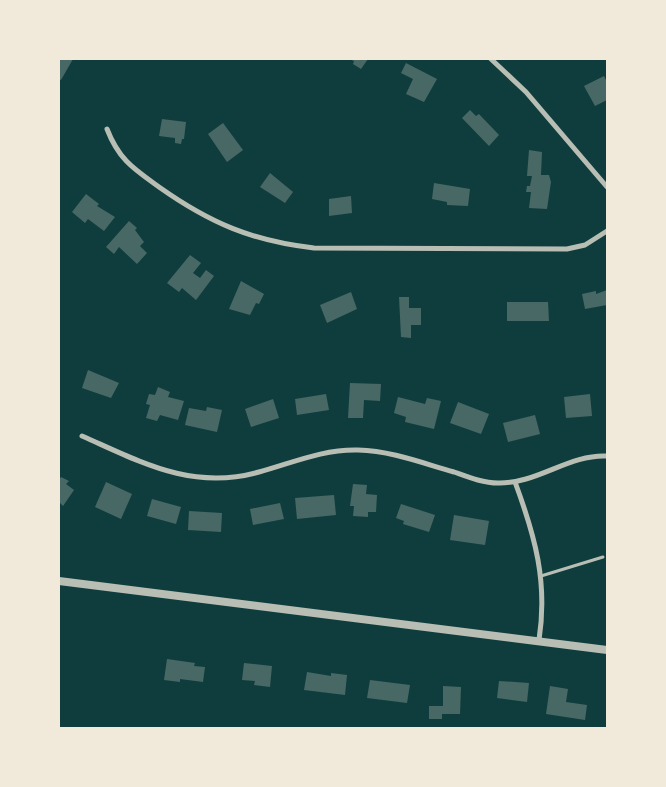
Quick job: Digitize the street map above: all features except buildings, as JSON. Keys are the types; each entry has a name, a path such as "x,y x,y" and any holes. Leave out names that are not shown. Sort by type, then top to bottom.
{"street":[{"path":"493,59 526,92 607,187"},
{"path":"107,129 114,148 126,163 182,204 229,229 284,244 314,248 567,250 585,245 607,231"},
{"path":"82,436 159,470 196,478 240,477 316,454 357,450 400,456 482,481 515,482 582,459 607,456"},
{"path":"515,482 535,543 541,576 544,611 539,640"},
{"path":"59,581 607,650"}],"lane":[{"path":"541,576 603,557"}]}
